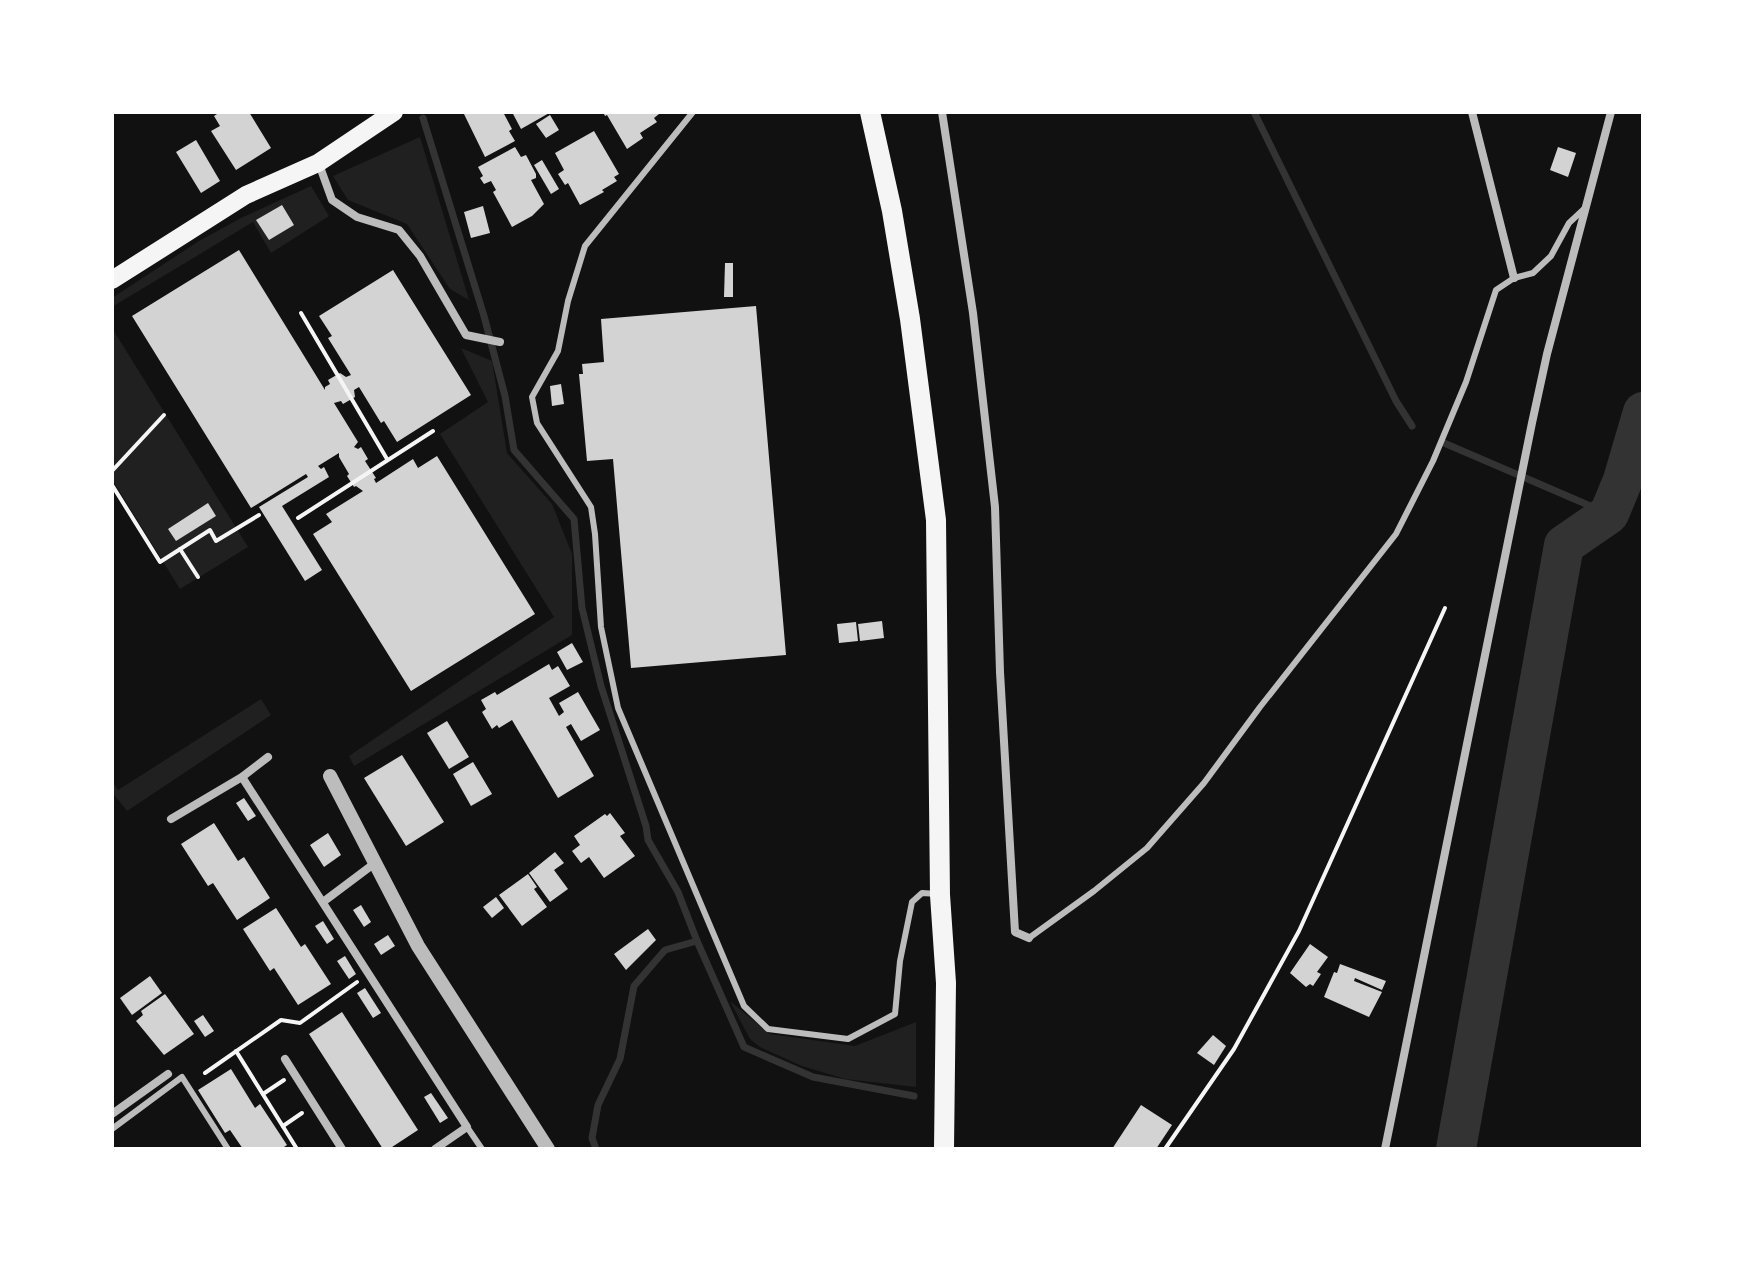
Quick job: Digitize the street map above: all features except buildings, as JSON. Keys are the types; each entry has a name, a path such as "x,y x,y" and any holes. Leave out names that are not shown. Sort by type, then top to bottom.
{"highway":[{"path":"870,112 892,211 910,319 936,520 940,895 946,983 944,1149"}],"main road":[{"path":"112,280 246,195 318,163 394,112"}],"street":[{"path":"942,112 973,313 995,507 1001,702 1015,932 1029,938"},
{"path":"1472,112 1514,278"},
{"path":"1385,1149 1508,533 1547,354 1611,112"},
{"path":"318,163 332,200 357,217 399,230 420,256 466,335 500,342"},
{"path":"171,819 242,777 268,757"},
{"path":"330,776 418,946 548,1149"},
{"path":"242,777 467,1127 435,1149"},
{"path":"323,902 375,863"},
{"path":"285,1059 342,1149"},
{"path":"112,1114 168,1074"}],"lane":[{"path":"693,112 585,246 568,301 558,351 532,397 537,423 591,507 601,627 618,708 744,1006 768,1029 848,1039 895,1014 900,961 912,902 922,893 940,895"},
{"path":"1029,938 1147,848 1204,783 1396,534 1433,461 1466,382 1496,290 1514,278 1533,273 1551,256 1569,223 1584,209"},
{"path":"112,1129 182,1077 228,1149"},
{"path":"467,1127 482,1149"}],"path":[{"path":"301,313 387,459"},
{"path":"112,471 164,415"},
{"path":"298,518 433,431"},
{"path":"112,485 160,562 210,530 216,541 259,515"},
{"path":"180,549 198,577"},
{"path":"1165,1149 1234,1049 1299,931 1445,608"},
{"path":"205,1073 281,1020 300,1023 369,974"},
{"path":"236,1051 297,1149"},
{"path":"263,1094 294,1073"},
{"path":"282,1127 315,1106"}],"shaded area":[{"path":"420,137 469,300 450,289 407,224 348,200 333,176"},
{"path":"311,186 329,216 271,253 253,222 112,307 112,298 199,241"},
{"path":"112,328 248,547 180,589 112,479"},
{"path":"461,348 492,361 507,453 552,504 572,554 572,635 354,766 349,756 554,617 440,434 488,402"},
{"path":"261,699 271,715 127,811 112,792 112,781 118,790"},
{"path":"730,1001 770,1034 855,1046 916,1022 916,1087 845,1079 802,1066 760,1047 750,1039"}],"waterway":[{"path":"1254,112 1396,401 1412,426"},
{"path":"423,118 484,316 505,396 514,450 574,519 582,608 601,686 648,840 678,892 697,941 665,950 634,986 620,1059 598,1105 592,1138 596,1149"},
{"path":"1456,1149 1564,545 1609,514 1623,480 1643,412"},
{"path":"1444,443 1609,514"},
{"path":"697,941 744,1047 813,1077 914,1096"}]}
